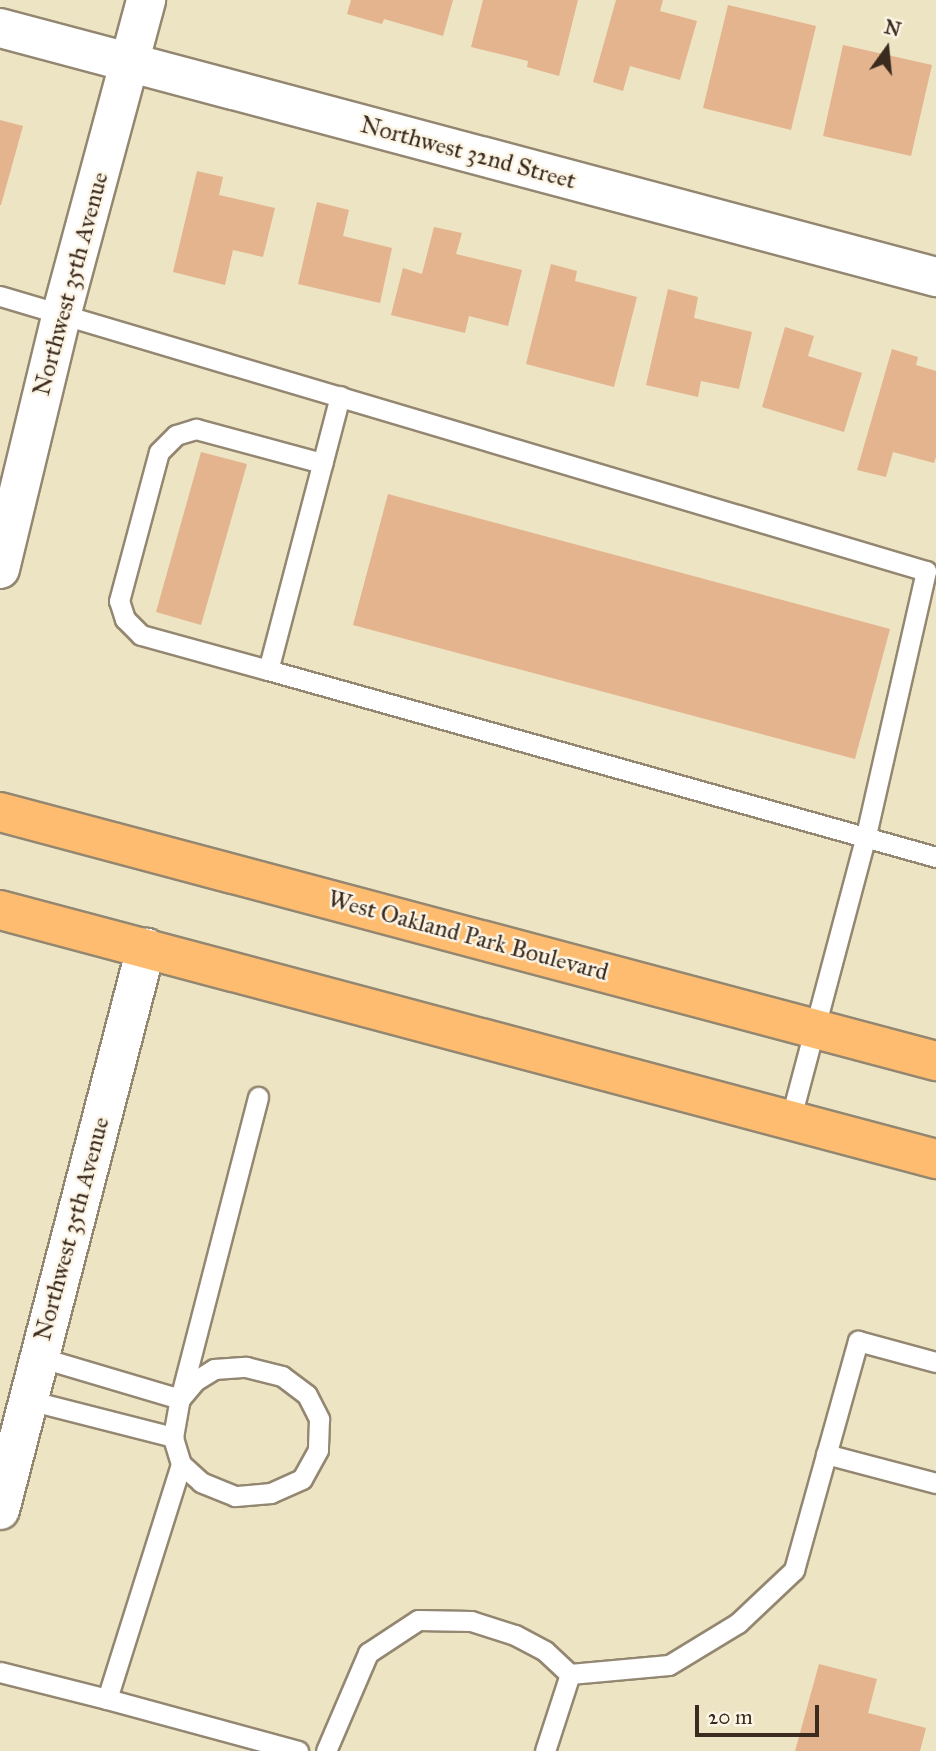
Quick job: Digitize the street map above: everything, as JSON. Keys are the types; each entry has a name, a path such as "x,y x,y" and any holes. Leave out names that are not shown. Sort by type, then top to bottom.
{"main road":[{"name":"West Oakland Park Boulevard","path":"0,811 936,1061"},
{"path":"0,910 936,1159"}],"street":[{"name":"Northwest 35th Avenue","path":"2,548 146,0"},
{"name":"Northwest 32nd Street","path":"0,28 936,277"},
{"name":"Northwest 35th Avenue","path":"1,1503 146,948"}],"lane":[{"path":"0,296 62,312 931,572 865,839 790,1121"},
{"path":"268,670 341,396"},
{"path":"322,463 196,429 176,435 159,452 119,601 125,619 141,635 936,857"},
{"path":"180,1399 214,1369 246,1367 282,1376 307,1395 319,1419 318,1450 302,1479 271,1493 234,1496 201,1482 181,1464 173,1437 180,1399 258,1097"},
{"path":"326,1751 368,1653 418,1620 471,1621 515,1635 545,1651 570,1674 670,1665 738,1623 794,1570 858,1341 936,1362"},
{"path":"39,1357 180,1399"},
{"path":"28,1400 173,1437"},
{"path":"826,1454 936,1483"},
{"path":"107,1699 181,1464"},
{"path":"0,1672 298,1751"},
{"path":"545,1751 570,1674"}],"building":[{"path":"351,0 453,0 443,36 384,19 382,24 347,14"},
{"path":"483,0 578,0 559,76 527,67 528,61 471,47"},
{"path":"616,0 663,0 660,11 697,21 680,80 630,66 623,91 593,82"},
{"path":"728,5 816,26 791,130 703,108"},
{"path":"843,45 932,65 911,156 823,136"},
{"path":"0,120 23,126 1,205 0,205"},
{"path":"197,171 223,177 219,195 275,208 263,257 233,250 225,285 173,272"},
{"path":"317,202 349,210 343,236 392,248 380,303 298,284"},
{"path":"434,227 462,233 456,254 522,270 508,326 469,316 465,333 391,315 403,268 422,274"},
{"path":"551,264 577,271 575,281 637,297 614,387 526,364"},
{"path":"668,289 698,297 694,318 752,332 739,389 701,381 698,397 646,385"},
{"path":"785,327 814,336 808,356 862,373 844,432 762,407"},
{"path":"892,349 918,357 916,365 936,371 936,457 934,463 893,452 886,477 857,470"},
{"path":"201,452 247,464 201,625 156,612"},
{"path":"388,494 890,629 855,759 353,625"},
{"path":"819,1664 877,1679 868,1713 926,1728 920,1751 795,1751"}]}
